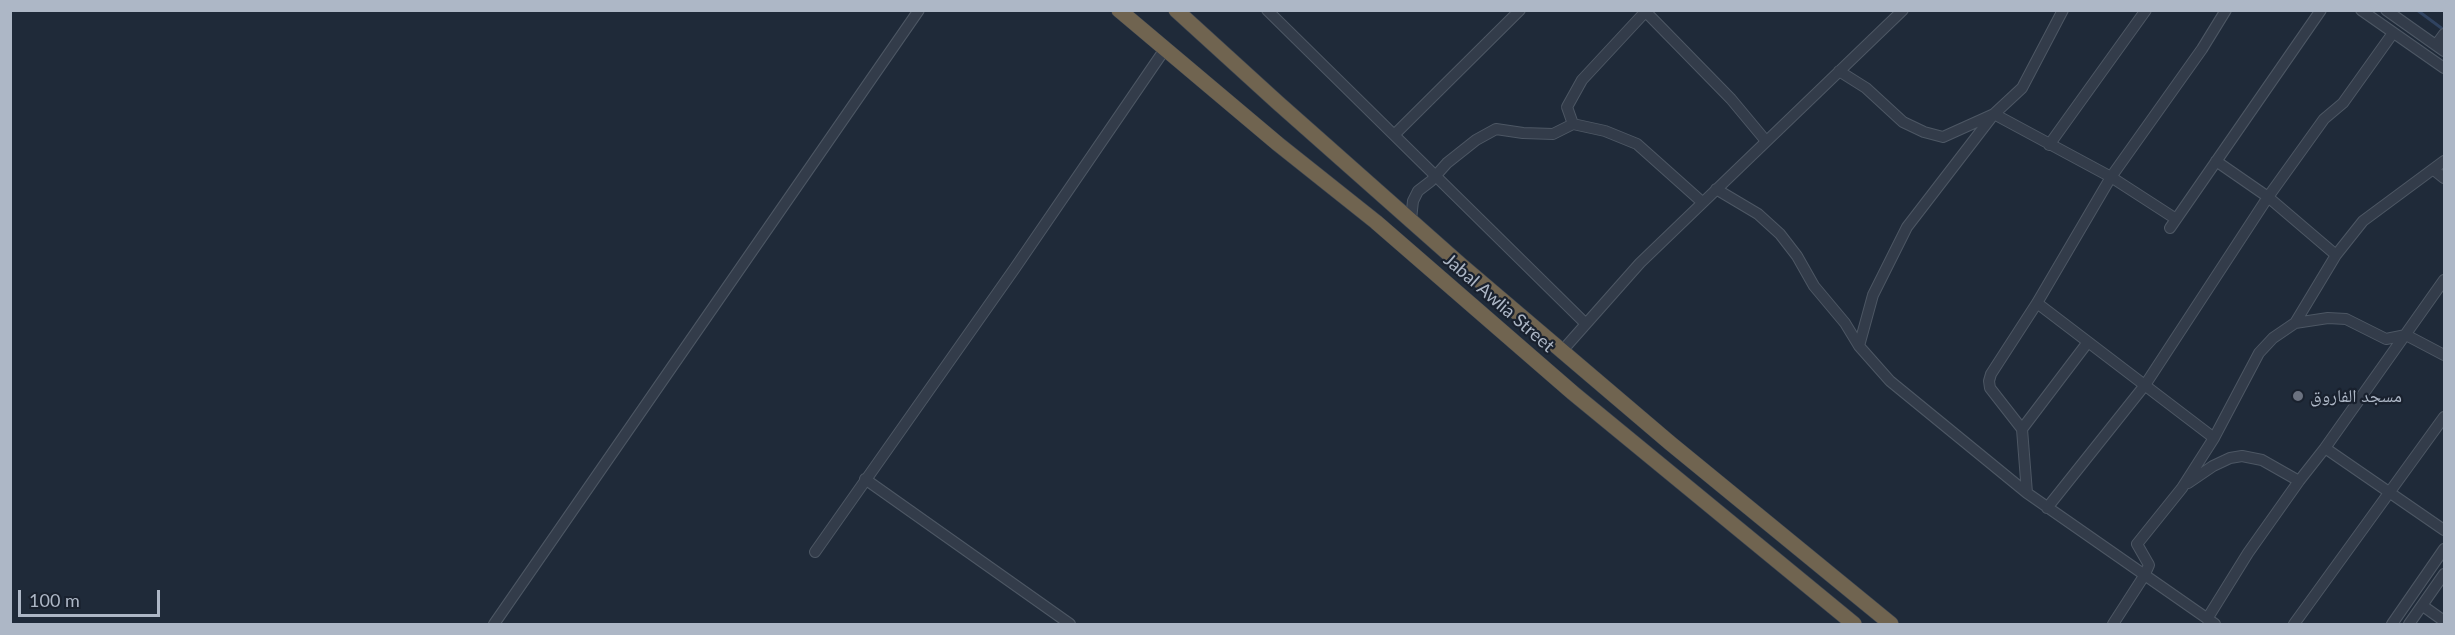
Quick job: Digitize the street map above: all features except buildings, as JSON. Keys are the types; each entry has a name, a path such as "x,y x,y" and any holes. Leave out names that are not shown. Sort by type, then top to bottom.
{"highway":[{"name":"Jabal Awlia Street","path":"1119,10 1278,144 1376,222 1573,393 1854,624"},
{"name":"Jabal Awlia Street","path":"1176,10 1277,102 1562,351 1891,624"}],"street":[{"path":"494,624 919,10"},
{"path":"1268,10 1585,323"},
{"path":"1394,135 1520,10"},
{"path":"1562,351 1640,263 1903,10"},
{"path":"1859,346 1873,294 1907,227 1994,114 2022,88 2063,10"},
{"path":"2049,145 2146,10"},
{"path":"2027,493 2022,429 1990,388 1991,374 2037,303 2110,177 2202,49 2226,10"},
{"path":"1994,114 2110,177 2173,223 2321,10"},
{"path":"2361,10 2445,68"},
{"path":"2386,10 2402,15 2440,48 2445,34"},
{"path":"1573,124 1567,107 1582,80 1646,11 1731,99 1766,141"},
{"path":"2047,508 2145,385 2268,197 2324,119 2343,103 2393,33"},
{"path":"815,552 1015,268 1165,49"},
{"path":"1839,71 1866,88 1903,122 1924,132 1943,136 1994,114"},
{"path":"1411,219 1413,201 1418,191 1447,163 1476,140 1496,129 1553,134 1573,124 1605,131 1637,144 1702,202"},
{"path":"2216,161 2268,197 2336,255"},
{"path":"2113,624 2149,565 2137,544 2182,488 2214,438 2259,353 2273,338 2295,323 2336,255 2362,221 2445,161"},
{"path":"2434,170 2445,178"},
{"path":"1716,189 1758,214 1780,234 1797,256 1814,286 1845,323 1859,346 1890,381 2027,493 2211,622 2248,553 2445,280"},
{"path":"2037,303 2214,438"},
{"path":"2295,323 2328,318 2346,319 2386,339 2406,335 2445,355"},
{"path":"2022,429 2088,342"},
{"path":"2294,624 2445,417"},
{"path":"2325,448 2445,530"},
{"path":"2182,488 2213,466 2230,458 2242,456 2262,460 2299,481"},
{"path":"865,479 1070,624"},
{"path":"2392,624 2445,549"},
{"path":"2409,624 2445,574"},
{"path":"2423,606 2445,621"}],"waterway":[{"path":"2417,10 2444,30"}],"place":[{"name":"مسجد الفاروق","path":"2298,396"}]}
